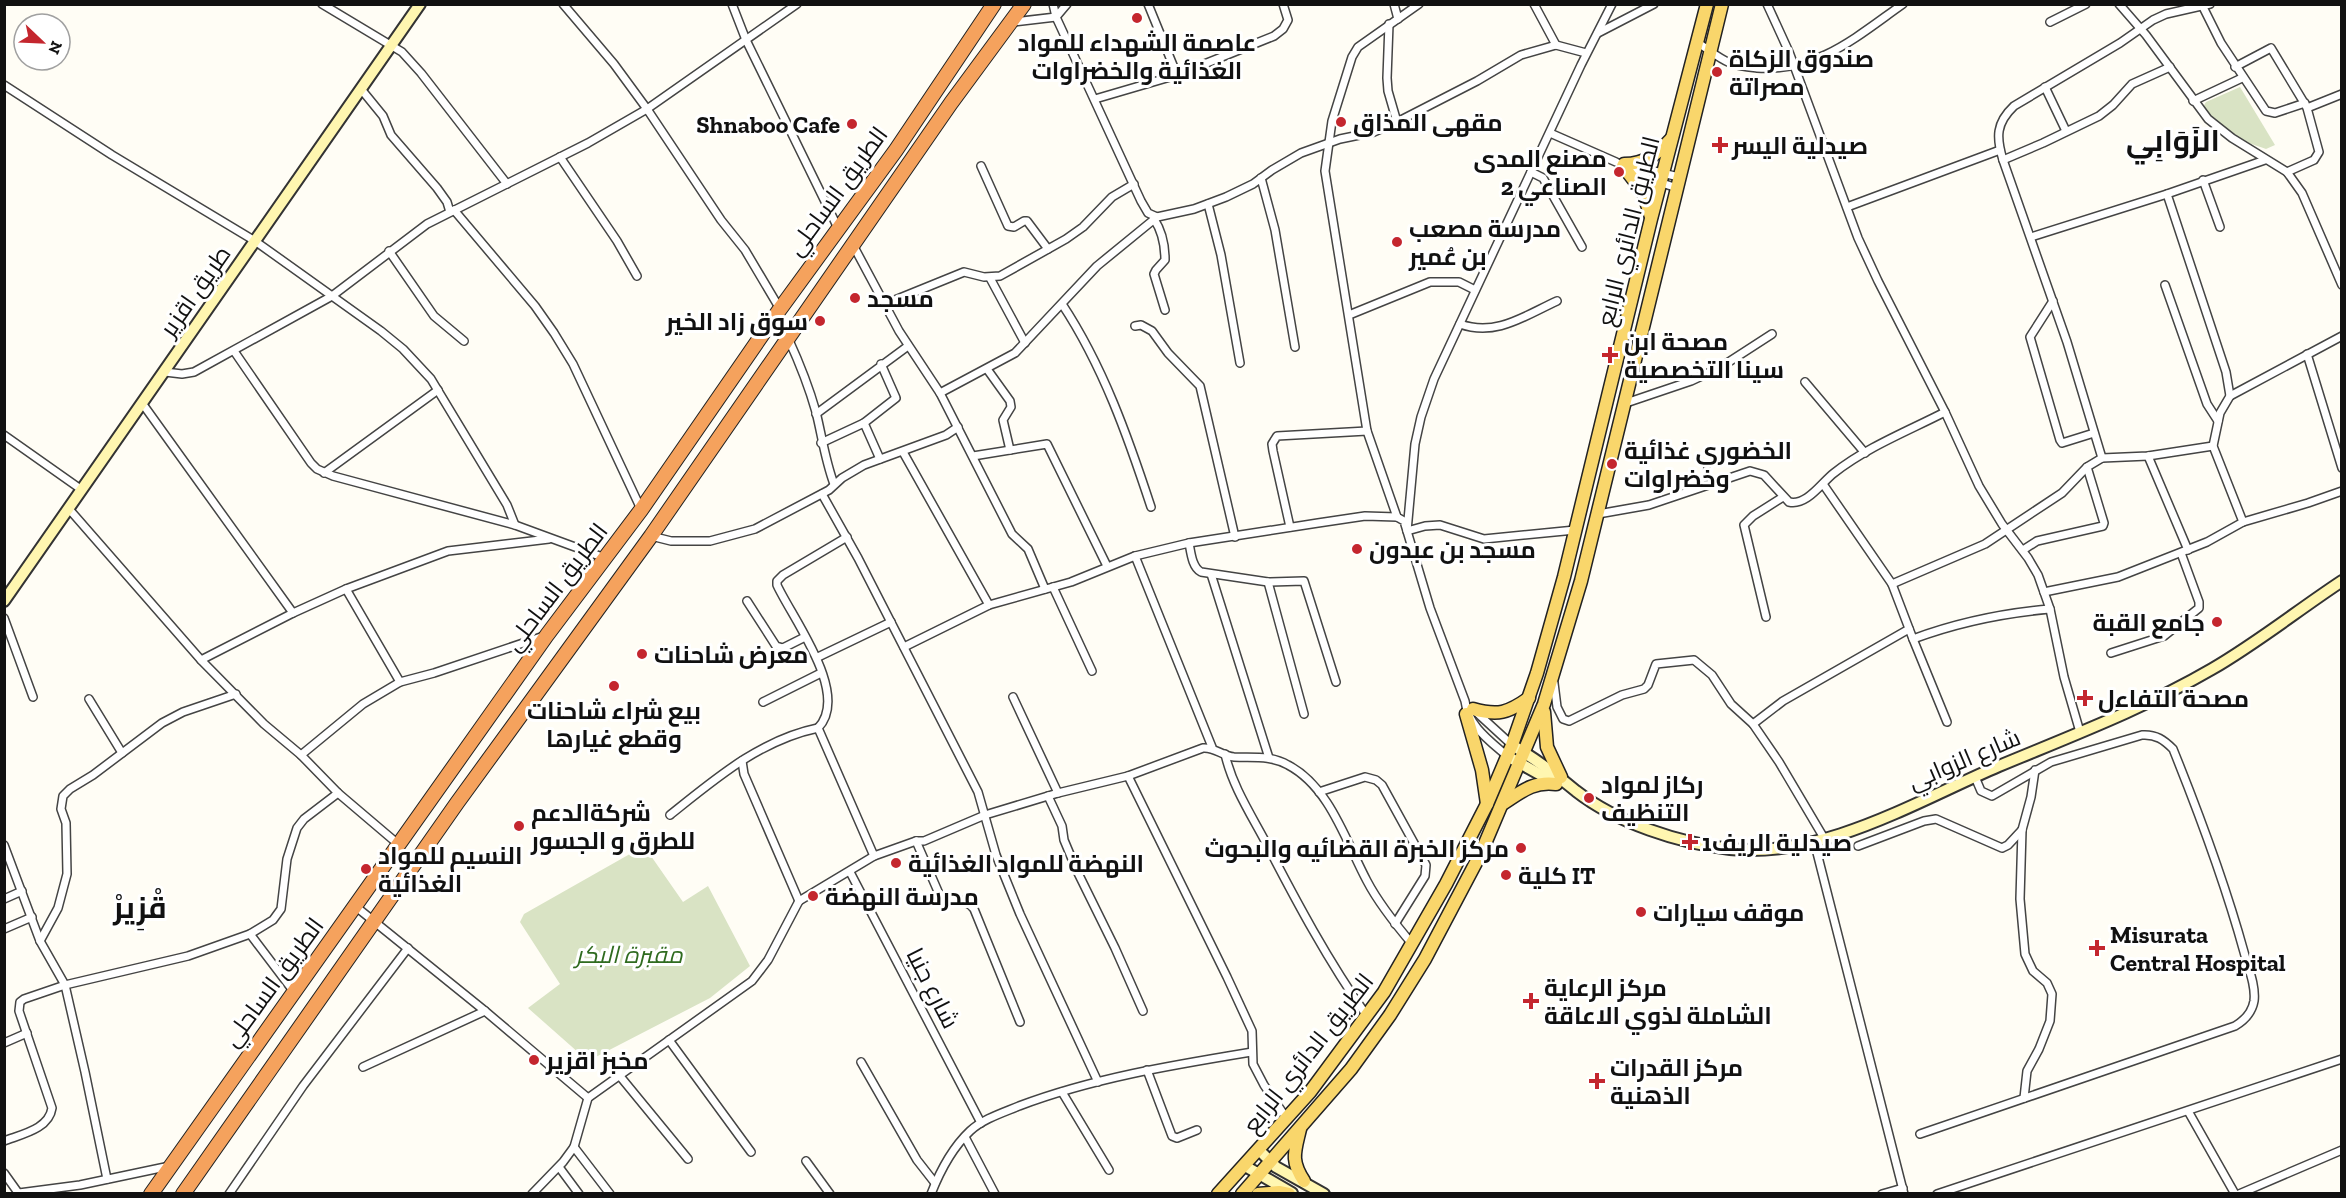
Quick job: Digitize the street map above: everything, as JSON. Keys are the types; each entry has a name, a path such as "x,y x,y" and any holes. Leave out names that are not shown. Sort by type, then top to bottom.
{"highway":[{"name":"الطريق الساحلي","path":"151,1194 547,635 641,510 780,309 896,150 994,4"},
{"name":"الطريق الساحلي","path":"183,1194 554,669 651,536 787,336 828,284 853,244 1024,4"},
{"path":"536,651 532,665 535,670 548,676 554,669"}],"main road":[{"name":"الطريق الدائري الرابع","path":"1218,1194 1287,1119 1341,1052 1384,992 1413,945 1487,804 1510,751 1549,631 1707,4"},
{"name":"الطريق الدائري الرابع","path":"1242,1194 1352,1069 1390,1015 1425,959 1481,853 1544,704 1581,581 1722,4"},
{"path":"1621,164 1641,163 1653,157 1672,138"},
{"path":"1621,164 1643,192 1651,219"},
{"path":"1487,804 1468,708 1492,714 1503,713 1529,698"},
{"path":"1503,804 1527,787 1558,780 1544,734 1544,704"},
{"path":"1300,1128 1294,1152 1294,1163 1304,1181"},
{"path":"1258,1194 1279,1192 1291,1194"}],"street":[{"path":"322,4 402,52 421,72 507,184"},
{"name":"طريق اقزير","path":"4,601 420,4"},
{"path":"563,4 614,64 647,108 721,220 745,250 780,309"},
{"path":"732,4 746,39 838,228"},
{"path":"165,372 182,374 194,372 332,296 389,250 427,224 560,157 647,108 797,4"},
{"path":"1053,4 1056,17 1145,208 1155,218 1161,232 1165,260 1154,274 1165,309"},
{"path":"1010,22 1056,17 1067,4"},
{"path":"1148,4 1177,75"},
{"path":"1095,99 1177,75 1274,36 1287,20 1283,4"},
{"path":"1394,4 1398,19"},
{"path":"1397,517 1366,431 1325,171 1332,121 1352,57 1358,47 1419,4"},
{"path":"1534,4 1556,45"},
{"path":"1407,531 1415,444 1421,417 1434,380 1612,4"},
{"path":"1597,34 1654,4"},
{"path":"1767,4 1878,281 1945,412 1978,486 2038,575 2050,609 2064,677 2080,732"},
{"path":"2050,22 2086,4"},
{"path":"2119,4 2141,28 2208,119 2220,130 2287,172 2301,193 2342,285"},
{"path":"2102,458 2054,301 2003,160 1999,128 2005,114 2014,106 2141,28 2166,14 2210,4"},
{"path":"1698,43 1730,63 1748,67 1793,67 1818,59 1902,5"},
{"path":"2202,6 2235,67 2266,111 2270,113 2306,106 2342,94"},
{"path":"1389,24 1388,91 1397,122"},
{"path":"940,393 1015,353 1096,266 1155,218 1208,204 1236,193 1301,153 1328,143 1374,132 1397,122 1477,81 1521,55 1556,45 1587,53"},
{"path":"2235,67 2271,48 2306,106 2319,152 2314,160 2287,172"},
{"path":"2003,160 2099,116 2113,105 2132,84 2169,67"},
{"path":"2193,101 2242,78"},
{"path":"4,85 112,155 255,241 403,349 438,390 507,505 515,525"},
{"path":"2046,87 2066,131"},
{"path":"361,89 383,116 391,135 437,188 452,211 535,306 554,333 573,364 641,510"},
{"path":"1550,133 1621,164 1678,182"},
{"path":"1847,207 2000,150"},
{"path":"560,157 617,241 637,276"},
{"path":"2031,237 2265,160"},
{"path":"1621,164 1678,182"},
{"path":"981,166 1008,226 1014,227 1028,221 1048,249"},
{"path":"1531,172 1544,178 1582,247"},
{"path":"1261,178 1275,230 1295,347"},
{"path":"2203,180 2220,227"},
{"path":"884,302 895,300 964,272 990,278 1006,273 1083,227 1112,197 1134,184"},
{"path":"2167,194 2216,339 2230,396"},
{"path":"1208,204 1221,255 1240,363"},
{"path":"853,244 908,346 940,393 1012,534 1028,549 1092,671"},
{"path":"389,250 434,316 464,341"},
{"path":"990,278 1025,343"},
{"path":"1349,315 1430,282 1459,282 1475,290"},
{"path":"2165,285 2207,404 2218,421"},
{"path":"1460,324 1475,330 1497,327 1557,301"},
{"path":"2054,301 2030,337 2060,440 2062,444 2094,433"},
{"path":"1062,304 1097,368 1120,417 1151,507"},
{"path":"1135,326 1141,325 1152,331 1168,353 1200,386 1235,537"},
{"path":"1623,404 1690,381 1721,367 1772,334"},
{"path":"787,336 800,364 816,414 821,443 834,484"},
{"path":"2243,522 2213,446 2224,405 2230,396 2342,336"},
{"path":"816,414 908,346"},
{"path":"234,351 300,449 317,469 515,525 605,558"},
{"path":"2307,354 2342,468"},
{"path":"821,443 864,423 896,398 881,364"},
{"path":"987,369 1010,401 1011,407 1003,420 1010,450"},
{"path":"1805,382 1865,453"},
{"path":"324,472 438,390"},
{"path":"142,403 293,613"},
{"path":"1598,514 1648,505 1750,471 1764,476 1789,502 1800,502 1839,469 1945,412"},
{"path":"864,423 880,459"},
{"path":"651,536 671,541 693,542 729,537 755,529 822,494 864,465 946,435 958,427"},
{"path":"1290,527 1273,451 1274,439 1277,436 1366,431"},
{"path":"4,435 82,490"},
{"path":"973,456 1042,444 1049,447 1107,566"},
{"path":"1892,584 1985,544 2062,493 2087,467 2102,458 2148,456 2213,446"},
{"path":"903,452 989,605"},
{"path":"2110,653 2164,636 2199,608 2185,552 2148,456"},
{"path":"2023,550 2037,541 2103,526 2104,522 2087,467"},
{"path":"1823,484 1892,584 1947,722"},
{"path":"2044,592 2118,577 2222,536 2243,522 2308,503 2342,490"},
{"path":"822,494 847,537 978,792 996,855 1020,914 1098,1082"},
{"path":"1766,617 1744,525 1783,497"},
{"path":"69,509 201,660 264,724 301,755 338,793 398,844"},
{"path":"904,647 989,605 1071,582 1135,556 1189,543 1290,527 1365,516 1397,517 1404,521 1430,608 1468,708 1488,739 1510,751"},
{"path":"1407,531 1440,525 1484,538 1575,530"},
{"path":"670,815 721,774 766,746 818,728 828,707 818,657 779,590 777,581 783,575 847,537"},
{"path":"201,660 346,589 448,551 551,539"},
{"path":"1189,543 1196,569 1211,574 1268,582 1298,580 1306,584 1336,682"},
{"path":"1135,556 1212,747 1231,756 1269,758 1288,765 1304,776 1319,792 1368,883 1395,924 1413,945"},
{"path":"1211,574 1269,758"},
{"name":"شارع الزوابي","path":"1510,751 1640,826 1686,841 1731,849 1782,848 1819,840 1868,824 2166,694 2214,668 2342,581"},
{"path":"1268,582 1304,714"},
{"path":"346,589 399,682"},
{"path":"747,601 776,646 783,648 805,636"},
{"path":"1913,639 2025,611 2050,609"},
{"path":"4,618 33,697"},
{"path":"818,657 891,622"},
{"path":"1753,724 1783,701 1910,629"},
{"path":"301,755 363,704 399,682 434,673 547,635"},
{"path":"1554,675 1557,707 1563,719 1569,721 1622,694 1644,689 1648,685 1656,664 1694,660 1712,675 1731,704 1753,724 1779,762 1819,840 1903,1191 1882,1194"},
{"path":"763,702 821,673"},
{"path":"40,941 58,908 66,874 66,823 61,809 63,796 162,723 183,712 236,694"},
{"path":"1012,697 1058,793"},
{"path":"89,699 122,753"},
{"path":"1468,708 1510,751"},
{"path":"818,728 874,856"},
{"path":"1920,1134 2235,1026 2250,1012 2254,1003 2252,984 2240,939 2197,809 2173,749 2151,734 2142,735 2050,762 1992,795 1981,791 1975,777"},
{"path":"532,1194 574,1148 588,1098 752,981 768,960 799,901 874,856 916,841 924,841 985,815 1058,793 1128,776 1190,752 1212,747"},
{"path":"1225,754 1228,771 1272,855 1338,975 1366,1016"},
{"path":"742,761 744,774 799,901"},
{"path":"2024,1098 2027,1071 2050,1021 2052,994 2047,983 2033,971 2025,954 2020,899 2022,830 2031,797 2035,770"},
{"path":"1128,776 1252,1031 1253,1064 1287,1119"},
{"path":"1319,792 1371,777 1382,786 1422,857 1426,872 1395,924"},
{"path":"4,1141 46,1123 51,1117 52,1108 19,1011 20,1002 27,997 65,985 188,956 250,934 273,920 281,909 287,859 297,828 304,819 338,793"},
{"path":"1048,796 1062,826 1064,840 1077,871 1143,1011"},
{"path":"1858,846 1923,821 1936,819 2002,848 2022,830"},
{"path":"916,841 940,896 970,903 974,909 1020,1022"},
{"path":"4,845 40,941 65,985 86,1072 107,1179"},
{"name":"شارع جنيا","path":"850,872 981,1123"},
{"path":"4,899 22,891"},
{"path":"355,906 588,1098"},
{"path":"4,929 32,917"},
{"path":"250,934 294,992"},
{"path":"240,1194 231,1191 303,1086 408,948"},
{"path":"363,1067 485,1011"},
{"path":"4,1043 27,1033"},
{"path":"669,1040 751,1152"},
{"path":"931,1194 955,1147 981,1123 1007,1111 1062,1092 1147,1070 1252,1052"},
{"path":"1937,1194 2342,1059"},
{"path":"861,1062 917,1160 935,1183"},
{"path":"1147,1070 1172,1136 1177,1138 1197,1130"},
{"path":"620,1075 688,1159"},
{"path":"1062,1092 1109,1170"},
{"path":"2188,1110 2237,1194 2342,1150"},
{"path":"965,1137 995,1194"},
{"path":"574,1148 610,1194"},
{"path":"1259,1150 1281,1170 1324,1194"},
{"path":"806,1161 830,1194"},
{"path":"4,1173 19,1193 57,1190 171,1166"},
{"path":"1245,1166 1291,1194"},
{"path":"559,1167 579,1194"}],"green space":[{"path":"2240,87 2275,145 2266,149 2230,134 2215,123 2203,107 2206,102"},
{"name":"مقبرة البكر","path":"644,846 683,902 708,886 750,966 710,998 588,1061 528,1008 560,984 520,922 524,914"}],"place":[{"name":"عاصمة الشهداء للمواد الغذائية والخضراوات","path":"1137,18"},
{"name":"صندوق الزكاة مصراتة","path":"1717,72"},
{"name":"مقهى المذاق","path":"1341,122"},
{"name":"Shnaboo Cafe","path":"852,124"},
{"name":"صيدلية اليسر","path":"1720,145"},
{"name":"مصنع المدى الصناعي 2","path":"1619,172"},
{"name":"مدرسة مصعب بن عُمير","path":"1397,242"},
{"name":"مسجد","path":"855,298"},
{"name":"سوق زاد الخير","path":"820,321"},
{"name":"مصحة ابن سينا التخصصية","path":"1610,355"},
{"name":"الخضوري غذائية وخضراوات","path":"1612,464"},
{"name":"مسجد بن عبدون","path":"1357,549"},
{"name":"جامع القبة","path":"2217,622"},
{"name":"معرض شاحنات","path":"642,654"},
{"name":"بيع شراء شاحنات وقطع غيارها","path":"614,686"},
{"name":"مصحة التفاءل","path":"2085,698"},
{"name":"ركاز لمواد التنظيف","path":"1589,798"},
{"name":"شركةالدعم للطرق و الجسور","path":"519,826"},
{"name":"صيدلية الريف1","path":"1690,842"},
{"name":"مركز الخبرة القضائيه والبحوث","path":"1521,848"},
{"name":"النهضة للمواد الغذائية","path":"896,863"},
{"name":"النسيم للمواد الغذائية","path":"366,869"},
{"name":"كلية IT","path":"1506,875"},
{"name":"مدرسة النهضة","path":"813,896"},
{"name":"موقف سيارات","path":"1641,912"},
{"name":"Misurata Central Hospital","path":"2097,948"},
{"name":"مركز الرعاية الشاملة لذوي الاعاقة","path":"1531,1001"},
{"name":"مخبز اقزير","path":"534,1060"},
{"name":"مركز القدرات الذهنية","path":"1597,1081"}],"district":[{"name":"الزَوَابِي","path":"2173,141"},
{"name":"قْزِيرْ","path":"140,908"}]}
